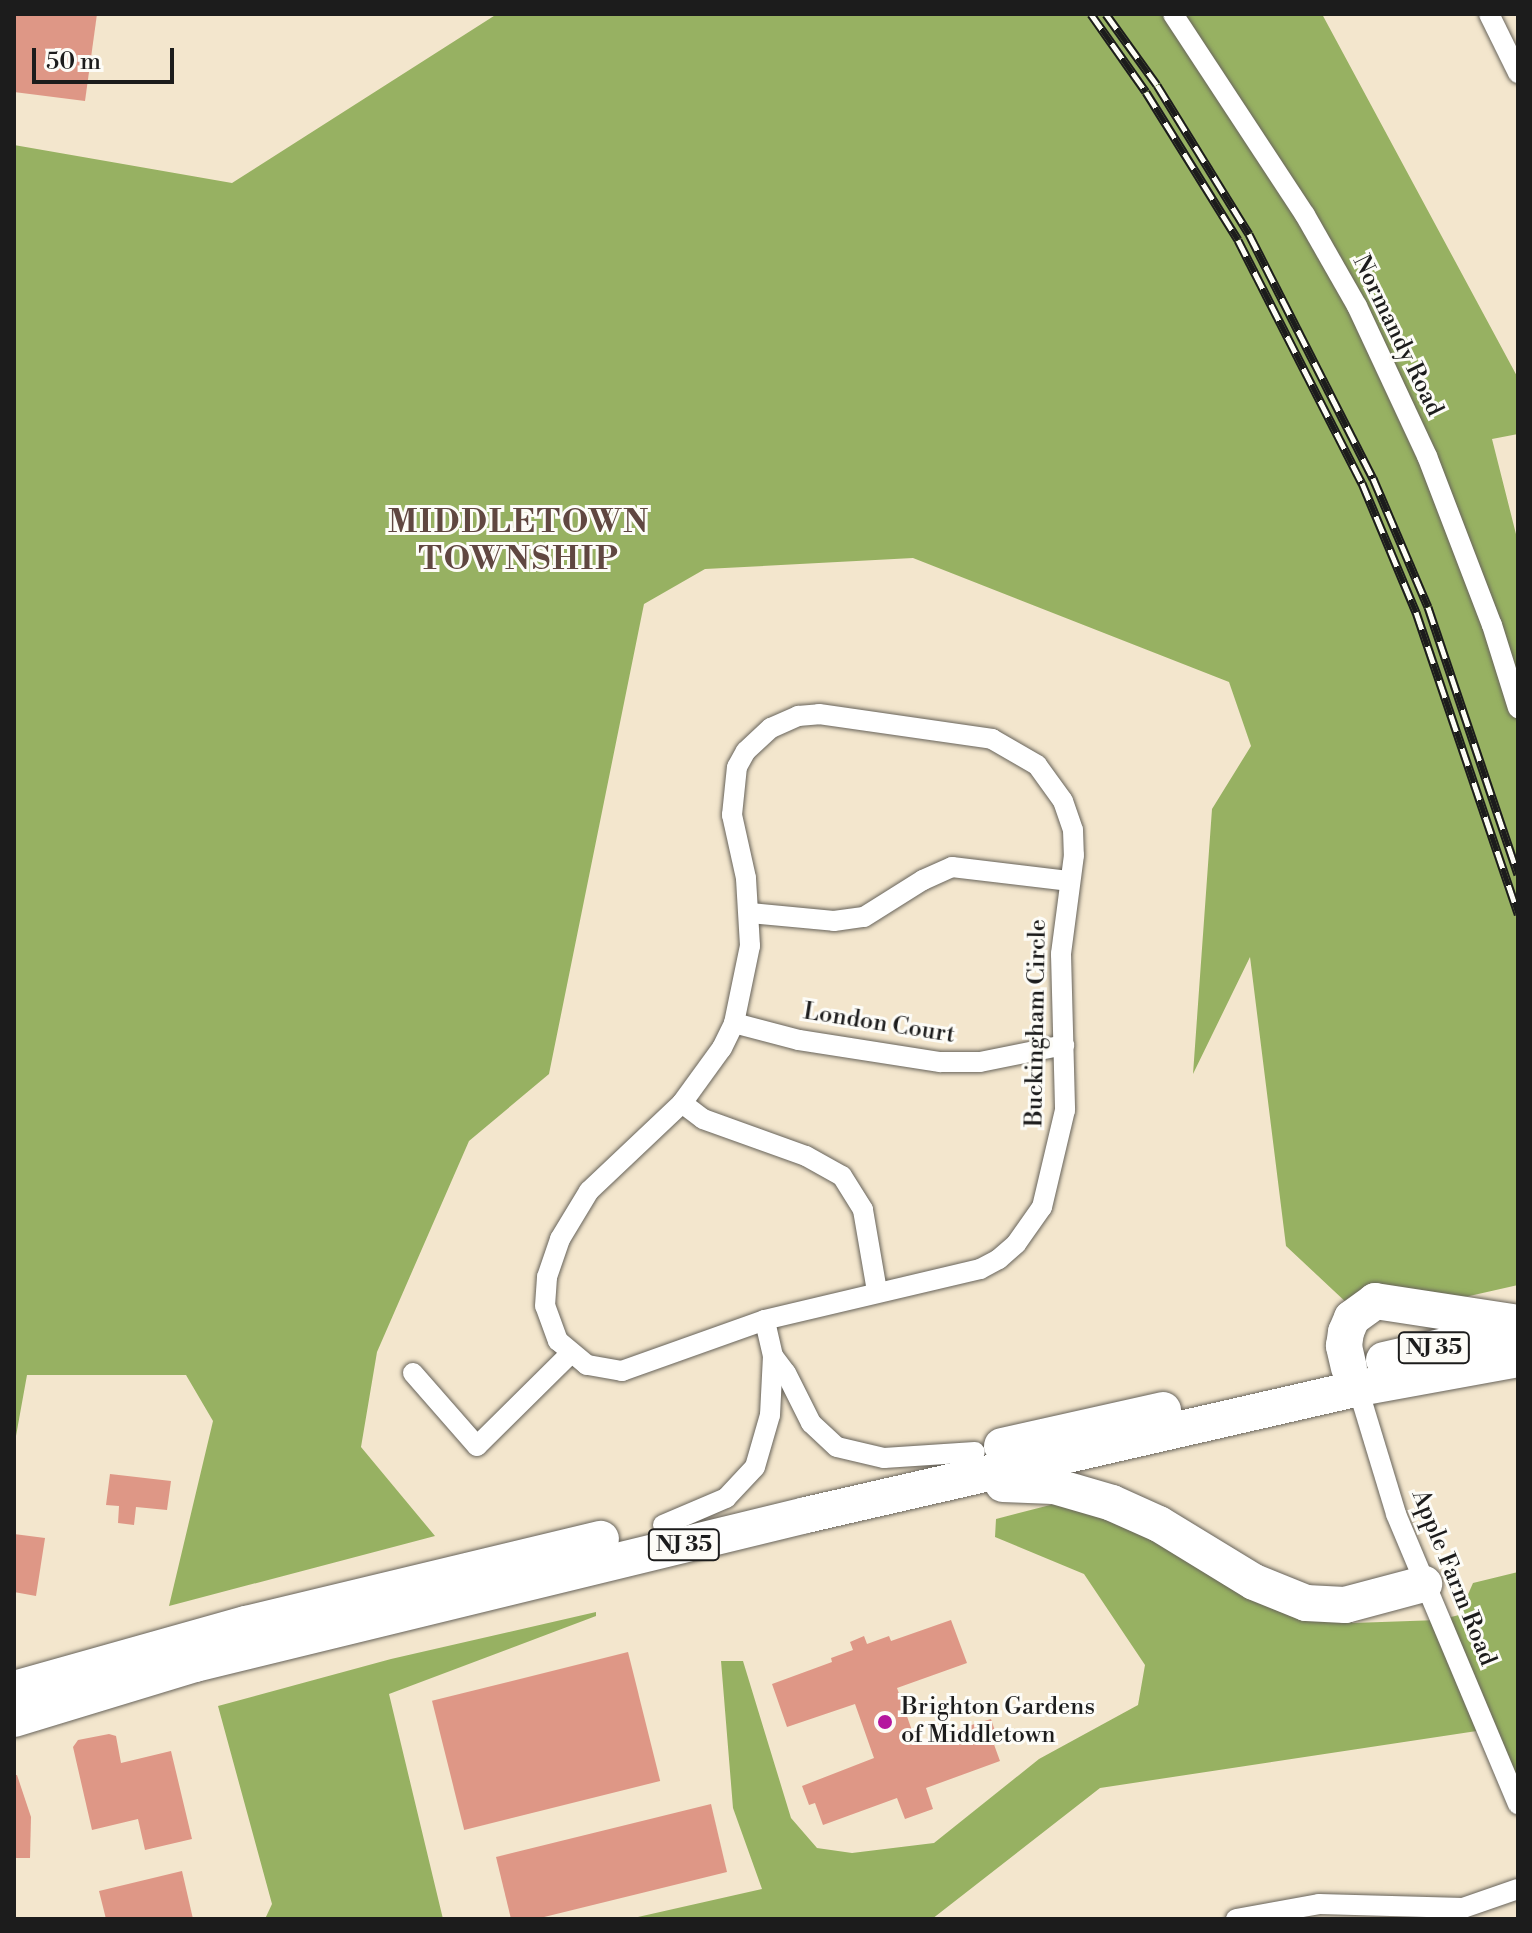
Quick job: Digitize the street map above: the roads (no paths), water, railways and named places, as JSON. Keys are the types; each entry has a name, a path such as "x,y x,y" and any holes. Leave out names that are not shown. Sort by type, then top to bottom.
{"highway":[{"path":"1354,1378 1344,1346 1346,1332 1352,1318 1375,1301 1518,1322"},
{"name":"NJ 35","path":"14,1719 195,1664 937,1486 1354,1378 1518,1329"},
{"name":"NJ 35","path":"14,1689 285,1614 975,1452 1354,1378 1518,1359"},
{"path":"937,1486 1015,1483 1083,1493 1159,1524 1254,1582 1306,1603 1345,1605 1424,1584"}],"street":[{"name":"Normandy Road","path":"1173,14 1274,166 1357,306 1427,456 1492,625 1518,708"},
{"path":"1489,14 1518,73"},
{"name":"Buckingham Circle","path":"819,714 980,736 1023,754 1050,780 1068,813 1074,855 1070,881 1061,954 1064,1045 1061,1134 1042,1207 1033,1224 999,1259 980,1269 765,1320 622,1371 587,1365 570,1354 550,1325 545,1306 547,1277 560,1239 575,1210 604,1173 682,1103 708,1072 734,1023 747,971 750,913 732,815 737,767 746,751 771,728 798,716 819,714"},
{"path":"750,913 834,921 856,919 952,867 1070,881"},
{"name":"London Court","path":"734,1023 799,1040 940,1062 980,1062 1064,1045"},
{"path":"682,1103 703,1119 806,1156 842,1176 863,1210 877,1291"},
{"path":"663,1525 726,1498 755,1467 770,1415 773,1356 765,1320"},
{"path":"413,1373 477,1446 570,1354"},
{"path":"773,1356 786,1373 811,1423 837,1447 884,1458 975,1452"},
{"name":"Apple Farm Road","path":"1354,1378 1396,1514 1518,1804"},
{"path":"1236,1919 1319,1904 1463,1908 1518,1889"}],"railway":[{"path":"1091,14 1146,92 1238,240 1362,483 1416,612 1518,914"},
{"path":"1106,14 1157,85 1249,234 1373,478 1428,607 1518,874"}],"place":[{"name":"Brighton Gardens of Middletown","path":"885,1722"}],"district":[{"name":"MIDDLETOWN TOWNSHIP","path":"519,542"}]}
